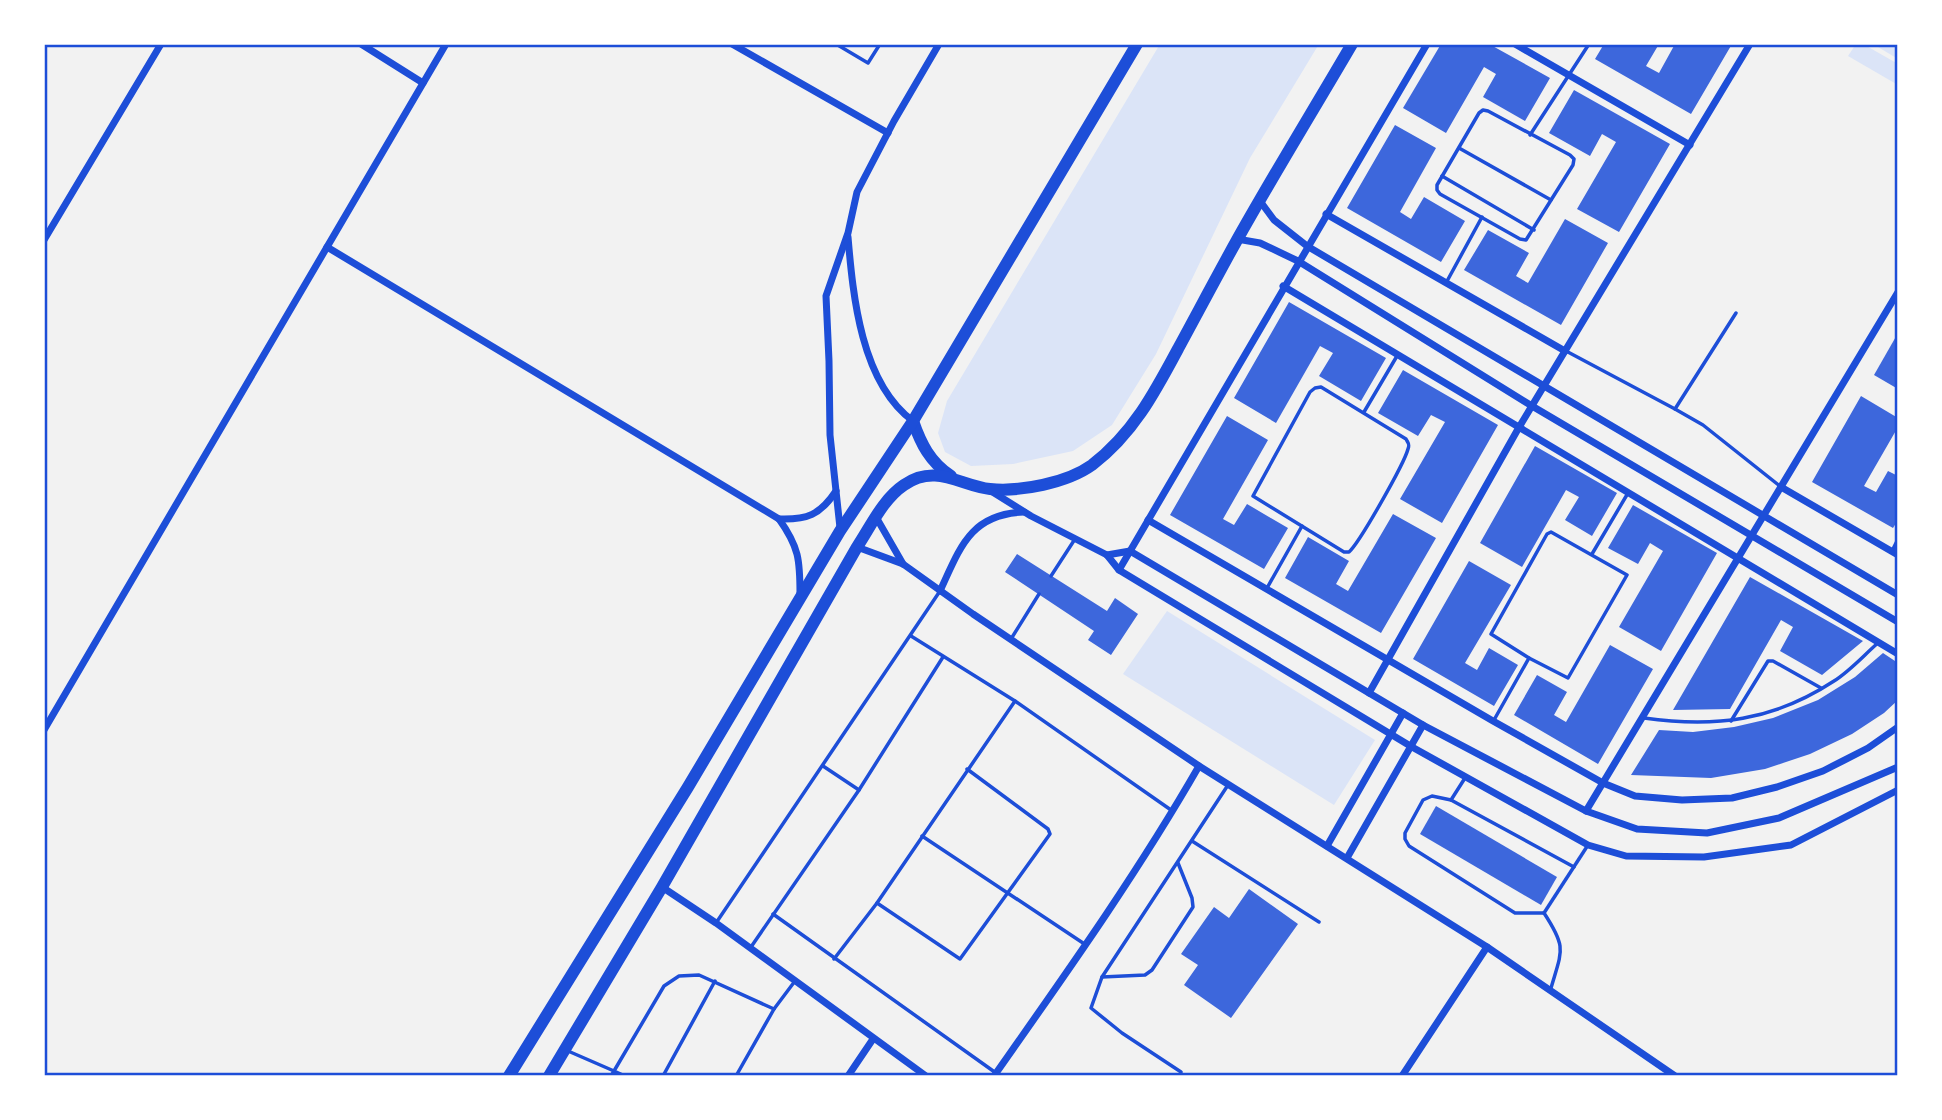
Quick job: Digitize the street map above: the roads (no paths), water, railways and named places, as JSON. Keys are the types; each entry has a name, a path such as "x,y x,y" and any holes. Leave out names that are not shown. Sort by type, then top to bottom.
{"highway":[{"path":"509,1076 688,787 840,531 912,421 1137,44"},
{"path":"912,421 926,452 937,467 951,476 989,489 1017,489 1060,479 1090,467 1122,438 1146,409 1237,239 1352,44"},
{"path":"550,1076 857,547 889,497 906,483 921,477 951,476"}],"street":[{"path":"44,240 161,44"},
{"path":"361,44 423,83"},
{"path":"44,730 446,44"},
{"path":"732,44 888,134"},
{"path":"840,531 830,435 826,296 848,233 857,192 939,44"},
{"path":"1119,570 1427,44"},
{"path":"1515,44 1690,145"},
{"path":"1369,693 1518,429 1750,44"},
{"path":"1260,201 1274,220 1307,246 1898,595"},
{"path":"1326,214 1565,351"},
{"path":"848,233 853,292 863,345 886,391 912,421"},
{"path":"1237,239 1260,243 1298,261 1532,407 1898,622"},
{"path":"327,247 779,519 792,538 800,562 801,598"},
{"path":"1283,286 1898,654"},
{"path":"1586,811 1898,292"},
{"path":"1781,487 1895,553"},
{"path":"989,489 1024,512 1107,555 1119,570 1390,734 1588,845 1626,856 1704,858 1791,845 1898,790"},
{"path":"779,519 800,520 818,512 826,506 836,491"},
{"path":"940,591 965,540 978,526 993,517 1024,512"},
{"path":"876,517 903,564"},
{"path":"1148,520 1493,721 1603,783 1634,796 1682,800 1732,798 1823,771 1868,748 1898,727"},
{"path":"857,547 903,564 1199,766 1487,947 1675,1076"},
{"path":"1107,555 1130,551 1423,725 1586,811 1637,829 1707,833 1779,818 1898,767"},
{"path":"1327,846 1403,713"},
{"path":"1347,858 1423,725"},
{"path":"995,1075 1086,945 1199,766"},
{"path":"662,887 716,923 926,1076"},
{"path":"1402,1076 1487,947"},
{"path":"848,1076 873,1039"}],"lane":[{"path":"836,44 869,63 880,44"},
{"path":"1530,135 1589,44"},
{"path":"1483,110 1530,135 1574,159 1573,165 1526,240 1482,218 1437,190 1442,176 1483,110"},
{"path":"1459,148 1551,200"},
{"path":"1442,176 1534,230"},
{"path":"1446,283 1482,218"},
{"path":"1675,409 1736,313"},
{"path":"1565,351 1703,425 1781,487"},
{"path":"1364,412 1397,355"},
{"path":"1321,387 1364,412 1406,439 1408,450 1349,552 1344,552 1253,496 1310,392 1315,388 1321,387"},
{"path":"1592,554 1628,494"},
{"path":"1266,589 1302,526"},
{"path":"1554,532 1592,554 1627,575 1570,676 1564,678 1493,637 1491,631 1547,534 1554,532"},
{"path":"1051,576 1075,539"},
{"path":"1895,553 1898,539"},
{"path":"716,923 940,591"},
{"path":"1011,639 1039,594"},
{"path":"911,636 1015,701 1173,811"},
{"path":"1642,717 1695,724 1731,721 1776,710 1836,680 1879,642"},
{"path":"750,949 859,790 943,657"},
{"path":"1493,721 1529,658"},
{"path":"1731,721 1768,661 1821,688"},
{"path":"834,959 877,903 1015,701"},
{"path":"823,766 859,790"},
{"path":"877,903 960,958 1050,834 1050,831 967,769"},
{"path":"1451,800 1466,777"},
{"path":"1181,1072 1122,1033 1091,1008 1102,977 1228,785"},
{"path":"1544,913 1516,913 1409,846 1405,833 1423,800 1432,796 1451,800 1574,867"},
{"path":"922,836 1086,945"},
{"path":"1192,841 1318,922"},
{"path":"1544,913 1588,845"},
{"path":"1102,977 1144,975 1152,970 1193,907 1178,863"},
{"path":"1544,913 1561,941 1562,952 1551,990"},
{"path":"773,914 995,1075"},
{"path":"611,1076 664,986 679,976 699,975 774,1009"},
{"path":"663,1076 715,981"},
{"path":"736,1076 774,1009 795,982"},
{"path":"566,1050 625,1076"}]}
